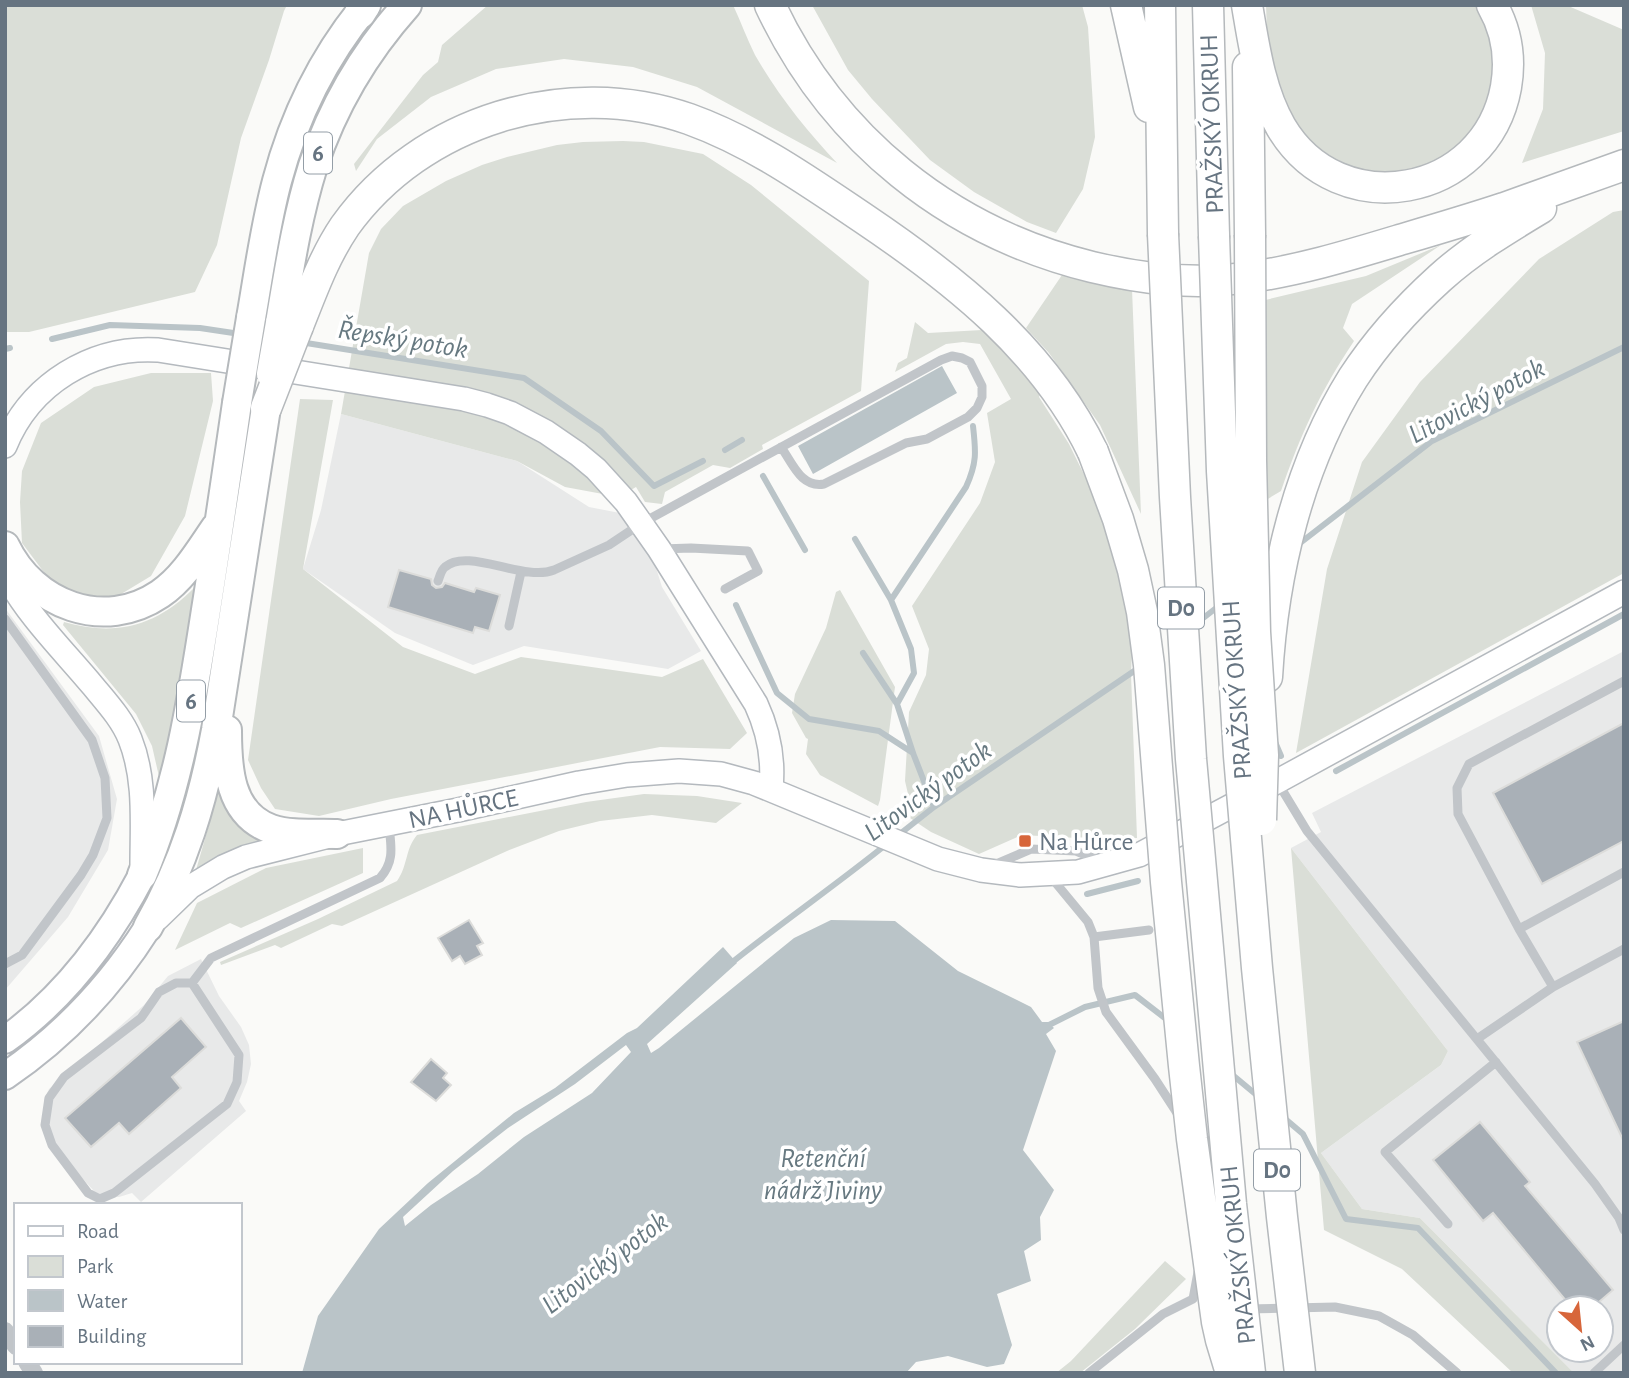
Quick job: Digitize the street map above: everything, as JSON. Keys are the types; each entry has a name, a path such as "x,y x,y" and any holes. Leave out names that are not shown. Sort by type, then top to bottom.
{"highway":[{"name":"6","path":"289,324 300,217 323,139 359,67 407,5"},
{"path":"770,5 792,46 822,92 870,146 918,187 962,216 1010,240 1062,259 1114,272 1186,281 1242,278 1307,267 1502,208 1611,169"},
{"path":"1126,5 1163,171"},
{"name":"PRAŽSKÝ OKRUH","path":"1160,5 1163,234 1191,759 1209,982 1250,1373"},
{"name":"PRAŽSKÝ OKRUH","path":"1208,5 1223,498 1239,756 1257,968 1300,1373"},
{"path":"1247,5 1252,526 1257,687 1263,755"},
{"path":"1247,5 1264,88 1274,115 1290,141 1309,160 1333,176 1360,186 1390,188 1421,183 1451,169 1474,150 1492,126 1503,101 1509,60 1503,31 1492,5"},
{"name":"6","path":"148,927 172,880 192,830 211,755 226,665 251,406 251,318 264,237 293,131 330,57 364,8"},
{"path":"251,406 289,324 332,246 364,203 404,166 450,137 501,116 554,105 594,103 634,106 713,128 762,152 864,219 944,275 984,309 1053,385 1082,429 1109,491 1138,594 1149,665 1166,882 1192,1139 1217,1322 1231,1373"},
{"path":"1257,968 1268,654 1286,544 1320,441 1335,409 1375,347 1442,276 1510,227 1611,169"},
{"name":"6","path":"142,875 165,816 179,765 220,522 251,406"},
{"path":"5,546 27,579 54,599 88,610 126,609 163,593 183,572 220,522"},
{"path":"226,665 227,758 231,785 240,803 253,818 270,828 291,832 337,834"}],"main road":[{"path":"5,446 29,405 66,372 107,355 135,350 158,350 440,394 487,405 528,422 578,454 611,484 642,523 756,704 772,754 771,788"},
{"path":"5,573 33,614 118,717 130,738 142,789 142,875"},
{"name":"NA HŮRCE","path":"337,834 579,783 627,775 700,772 739,778 771,788 938,859 981,870 1020,875 1078,872 1139,855 1624,592"},
{"path":"148,927 190,887 223,867 246,857 337,834"},
{"name":"6","path":"5,1040 43,1009 93,954 122,912 142,875"},
{"name":"6","path":"5,1076 47,1044 86,1008 118,971 148,927"}],"lane":[{"path":"438,581 446,566 456,562 477,561 521,572 550,572 609,545 642,523 940,360 952,356 970,362 982,386 982,397 977,408 968,417 927,439 906,443 824,484 808,484 782,447"},
{"path":"659,549 748,551 758,571 725,589"},
{"path":"509,626 521,572"},
{"path":"5,620 92,740 105,778 107,818 93,855 81,875 22,955 5,964"},
{"path":"1553,987 1458,814 1457,788 1469,764 1624,681"},
{"path":"1278,781 1307,831 1595,1184 1621,1217 1624,1230"},
{"path":"192,983 211,958 380,878 388,869 391,860 389,824"},
{"path":"981,870 1031,849 1076,851 1108,865"},
{"path":"1520,929 1624,872"},
{"path":"1049,875 1088,922 1094,937 1098,988 1106,1012 1181,1118 1188,1153 1199,1258 1198,1304"},
{"path":"1094,937 1149,930"},
{"path":"1477,1039 1553,987 1624,949"},
{"path":"176,983 192,983 239,1055 237,1082 227,1104 114,1193 100,1199 88,1193 52,1145 45,1125 50,1098 64,1077 141,1018 159,992 176,983"},
{"path":"1448,1224 1385,1152 1496,1062"},
{"path":"1089,1373 1163,1314 1198,1304 1335,1307 1379,1316 1413,1335 1457,1373"},
{"path":"1594,1373 1624,1345"}],"shaded area":[{"path":"341,414 517,461 589,507 625,514 653,558 662,587 701,651 668,669 524,646 473,665 395,633 303,569 321,510"},
{"path":"5,608 99,736 117,799 108,850 68,917 5,990"},
{"path":"1624,651 1624,1373 1574,1373 1565,1364 1615,1364 1615,1294 1545,1294 1545,1344 1420,1218 1362,1209 1321,1153 1441,1065 1448,1051 1291,848 1321,832 1312,813"},
{"path":"201,959 219,996 241,1027 249,1045 251,1064 239,1101 246,1111 141,1202 132,1193 106,1197 94,1191 56,1150 44,1113 44,1100 49,1089 144,1005 168,976"}],"green space":[{"path":"5,5 287,5 241,138 217,245 195,292 29,332 5,332"},
{"path":"488,5 733,5 755,55 773,84 803,125 837,163 697,87 633,67 564,59 496,69 431,97 377,139 356,171 354,164 423,75 438,62 442,45"},
{"path":"812,5 1082,5 1088,27 1095,137 1083,189 1056,233 1027,222 974,192 930,160 848,70"},
{"path":"1266,5 1479,5 1487,18 1499,68 1482,127 1433,169 1371,177 1315,154 1279,100 1267,33"},
{"path":"1531,5 1566,5 1624,30 1624,131 1522,163 1543,109 1545,53"},
{"path":"644,142 703,154 751,185 869,281 861,391 762,445 763,449 730,468 713,465 665,492 662,504 645,502 636,487 619,497 565,487 517,461 341,414 369,253 381,229 403,206 446,181 507,157 557,145"},
{"path":"1624,210 1624,573 1296,753 1327,569 1362,462 1420,382 1539,259 1613,212"},
{"path":"1441,245 1352,304 1343,328 1354,341 1312,413 1281,491 1261,503 1261,301 1366,276"},
{"path":"1062,275 1132,289 1141,514 1100,425 1049,353 1026,328"},
{"path":"915,322 928,333 982,330 1018,366 1040,394 1039,397 1069,444 1098,503 1125,591 1132,651 1137,838 1022,835 979,854 931,832 904,814 892,814 908,794 905,781 909,712 926,675 929,649 912,606 980,503 995,462 987,413 1011,399 980,344 946,344 895,372 898,363 907,358"},
{"path":"151,373 211,373 213,401 185,516 151,576 113,599 69,593 49,579 22,543 22,471 41,423 94,387"},
{"path":"300,399 333,400 303,569 403,647 475,674 521,657 662,677 703,659 747,733 730,749 660,747 391,799 319,816 275,809 261,788 248,760"},
{"path":"195,587 160,781 152,746 136,714 63,625 64,622 118,628 135,625 166,611"},
{"path":"840,590 895,687 878,806 820,775 806,754 808,739 792,713 795,694 826,628 836,592"},
{"path":"219,790 223,801 267,842 213,860 196,870"},
{"path":"644,794 697,796 742,803 716,823 652,815 600,821 559,831 507,851 342,926 332,924 281,948 275,945 221,965 220,962 397,881 417,835 586,802"},
{"path":"363,848 363,873 241,928 230,923 175,950 197,903 266,868"},
{"path":"1291,848 1448,1051 1441,1065 1321,1153 1362,1209 1420,1218 1545,1344 1545,1364 1565,1364 1574,1373 1513,1373 1402,1269 1324,1230"},
{"path":"1165,1261 1186,1279 1135,1329 1080,1373 1056,1373 1071,1361"}],"water":[{"path":"942,366 957,393 813,474 798,446"},
{"name":"Retenční nádrž Jiviny","path":"831,920 895,921 958,971 1031,1007 1042,1022 1048,1022 1054,1028 1046,1034 1056,1051 1023,1150 1054,1190 1040,1217 1041,1240 1024,1251 1031,1281 997,1294 1012,1345 1004,1364 987,1367 948,1356 916,1362 906,1373 302,1373 318,1316 379,1229 428,1183 514,1113 555,1088 637,1028 723,947 737,963 647,1044 651,1053 794,938","holes":["626,1045 631,1052 592,1093 524,1137 405,1226 403,1217 453,1171 508,1128 575,1084"]}],"building":[{"path":"399,570 431,579 436,588 445,583 474,592 476,588 500,595 489,631 475,627 473,633 388,607"},
{"path":"1624,723 1624,841 1542,884 1493,793"},
{"path":"469,920 483,943 477,946 482,955 465,964 460,956 452,961 438,938"},
{"path":"181,1018 206,1047 172,1077 181,1088 129,1134 119,1123 91,1147 65,1118"},
{"path":"1624,1021 1624,1142 1577,1042"},
{"path":"431,1059 447,1073 443,1078 451,1085 436,1101 411,1082"},
{"path":"1480,1122 1530,1182 1525,1186 1613,1290 1608,1294 1560,1294 1493,1213 1483,1221 1433,1160"}],"waterway":[{"name":"Řepský potok","path":"52,339 110,325 200,328 240,334"},
{"name":"Řepský potok","path":"300,342 524,378 601,431 654,486 703,461"},
{"name":"Litovický potok","path":"1295,547 1432,441 1624,347"},
{"name":"Řepský potok","path":"5,349 10,348"},
{"path":"897,704 914,673 911,649 891,600 966,487 975,457 973,426"},
{"name":"Řepský potok","path":"725,450 742,440"},
{"name":"Řepský potok","path":"763,476 805,550"},
{"path":"855,539 891,600"},
{"path":"736,605 777,693 809,719 879,731 913,753"},
{"name":"Litovický potok","path":"1193,626 1220,605"},
{"path":"1336,771 1624,614"},
{"name":"Řepský potok","path":"863,653 897,704 934,807"},
{"name":"Litovický potok","path":"896,837 934,807 1140,667"},
{"path":"1275,742 1281,756"},
{"name":"Litovický potok","path":"730,964 888,843"},
{"path":"1087,894 1138,881"},
{"path":"1043,1028 1085,1007 1135,995 1170,1022"},
{"path":"1229,1072 1259,1097"},
{"path":"1283,1117 1303,1134 1346,1219 1418,1228 1556,1373"}],"place":[{"name":"Na Hůrce","path":"1025,841"}]}
